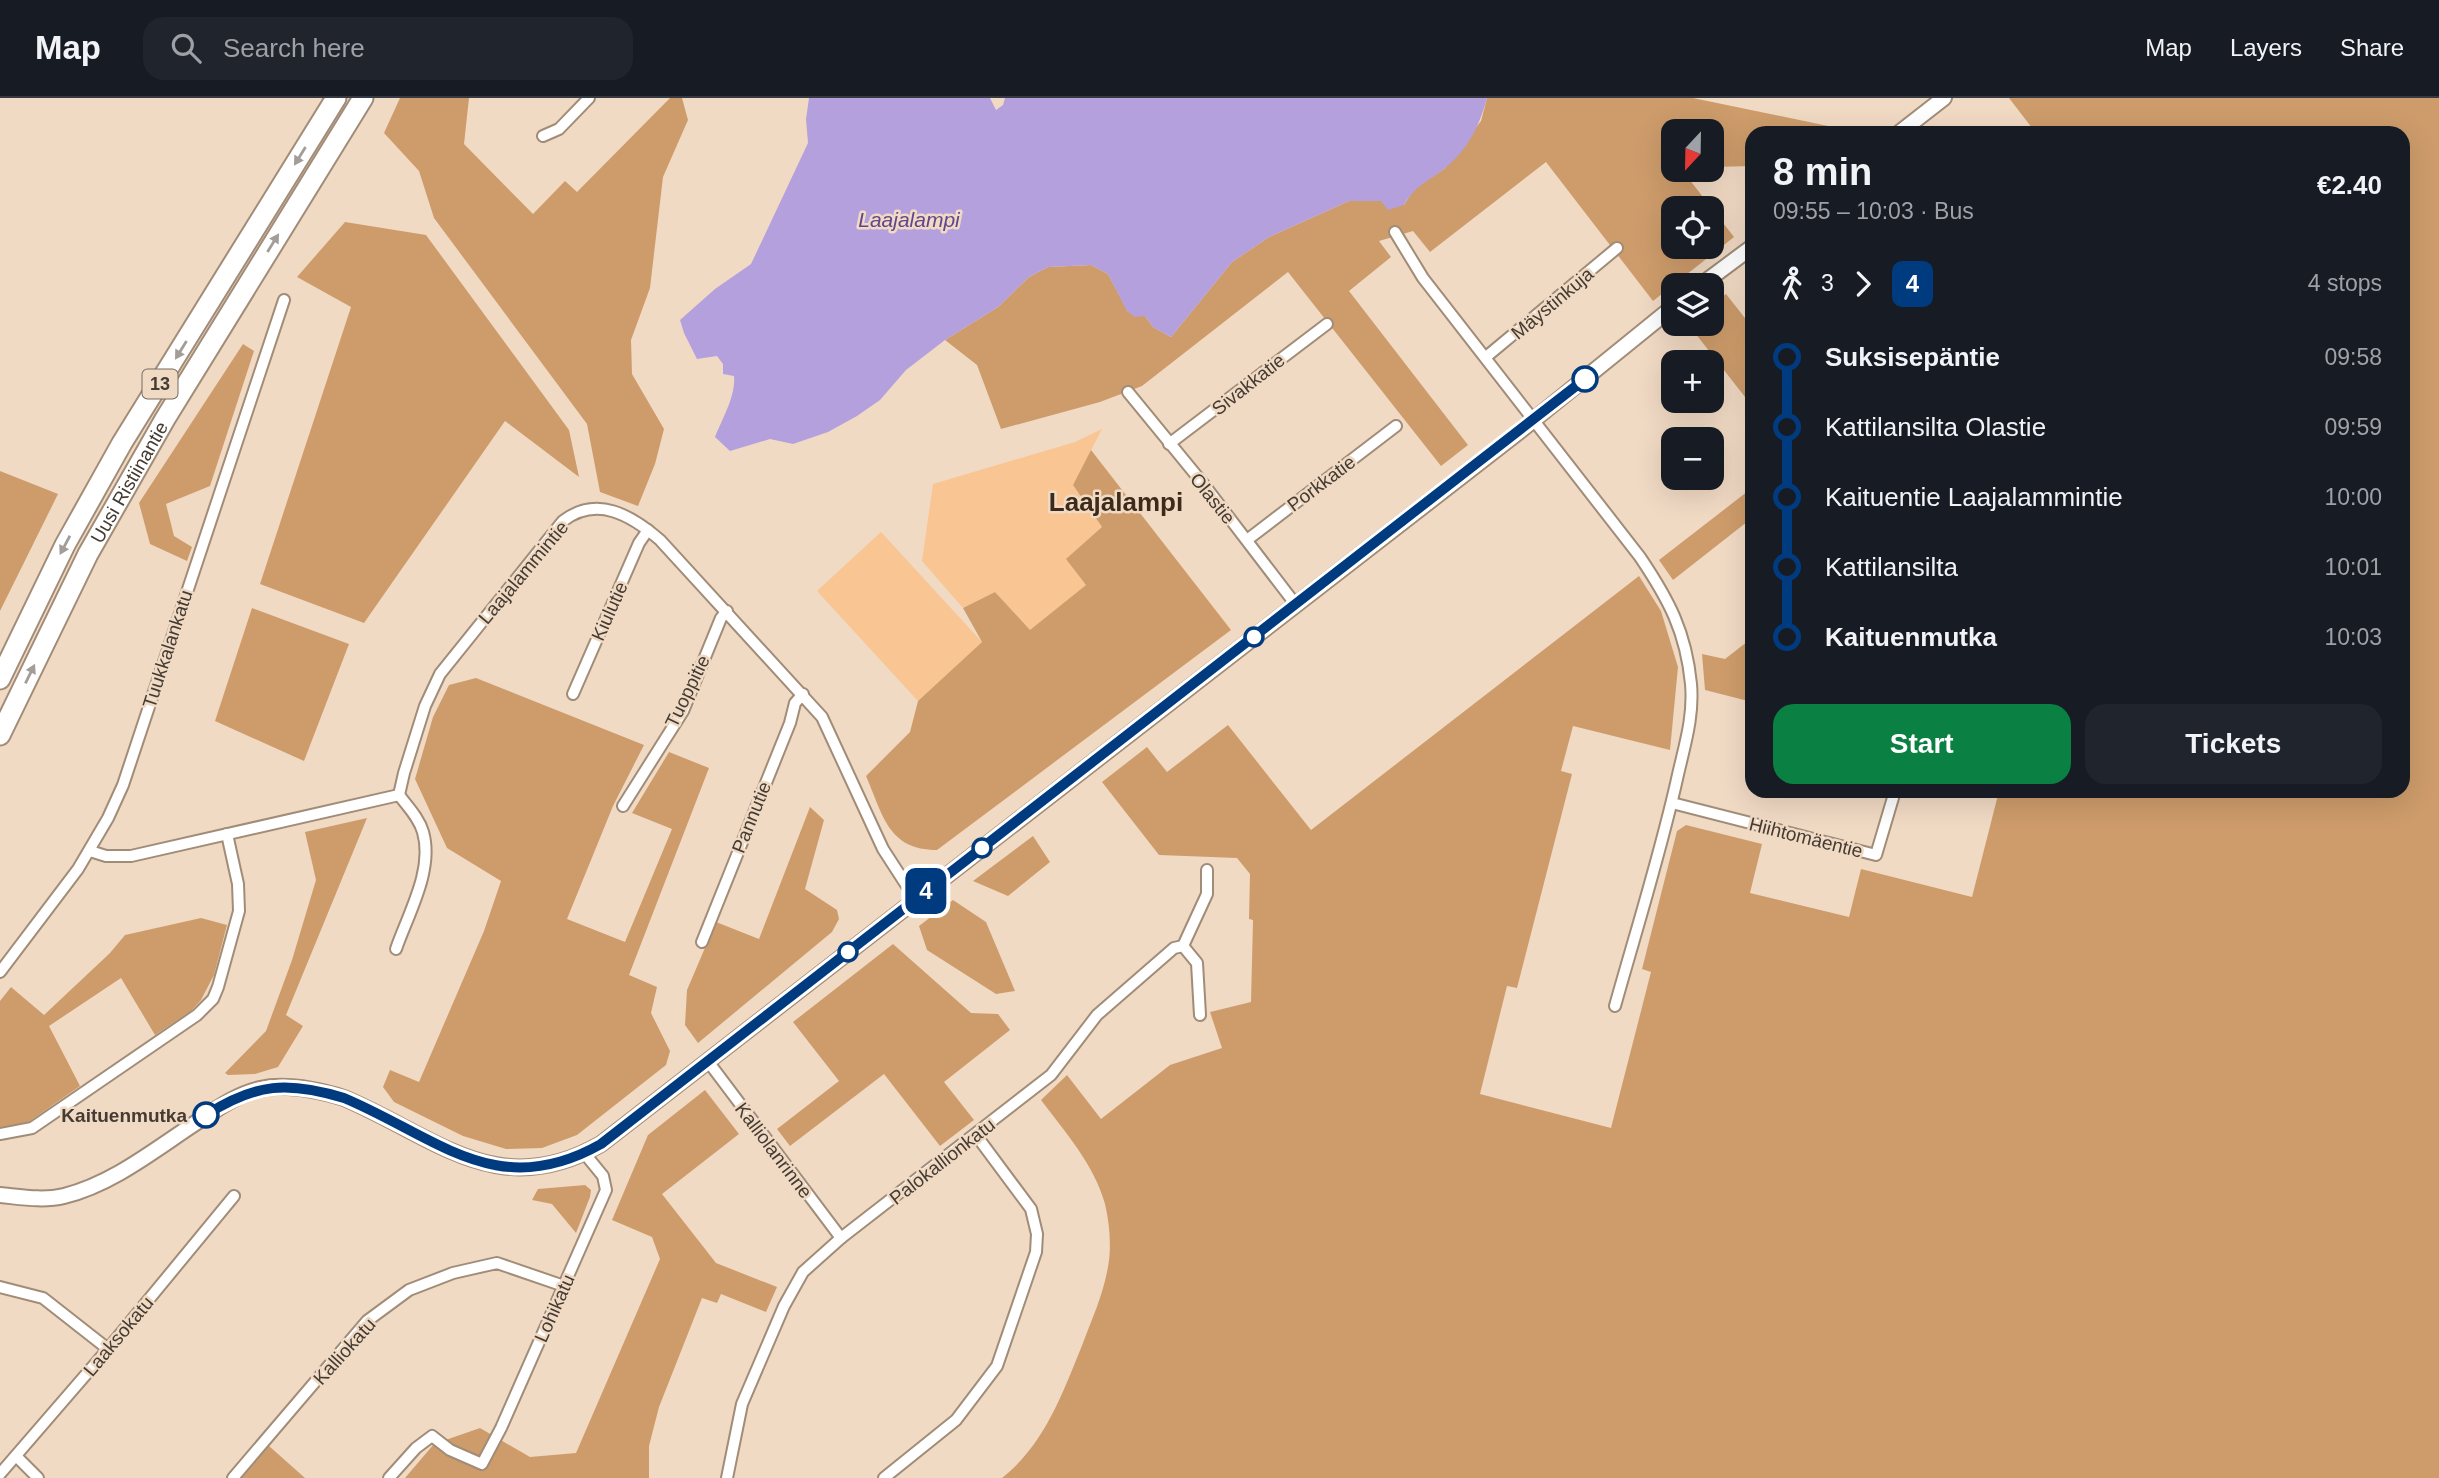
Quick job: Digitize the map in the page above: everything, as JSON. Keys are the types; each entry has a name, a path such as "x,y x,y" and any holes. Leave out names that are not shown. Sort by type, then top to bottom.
{"highway":[{"name":"Uusi Ristiinantie","path":"0,679 65,545 122,443 336,98"},
{"name":"Uusi Ristiinantie","path":"0,735 101,531 165,419 363,98"}],"street":[{"path":"543,136 559,129 589,98"},
{"path":"1908,126 1944,98"},
{"path":"1395,232 1423,278 1640,557 1667,597 1677,619 1686,652 1692,715 1672,803 1615,1006"},
{"name":"Mäystinkuja","path":"1486,357 1617,248"},
{"path":"1717,273 1745,252"},
{"name":"Tuukkalankatu","path":"0,972 90,851 123,785 284,300"},
{"path":"0,1195 45,1198 81,1190 122,1172 229,1100 262,1089 284,1087 344,1098 447,1150 481,1163 519,1169 552,1166 585,1154 1533,421 1661,317"},
{"name":"Sivakkatie","path":"1169,444 1326,324"},
{"name":"Olastie","path":"1128,392 1296,605"},
{"name":"Porkkatie","path":"1247,540 1396,426"},
{"name":"Laajalammintie","path":"399,795 422,717 440,674 563,521 573,513 593,508 611,510 648,530 803,694 829,729 883,849 916,900"},
{"name":"Kiulutie","path":"573,694 639,543 648,530"},
{"name":"Tuoppitie","path":"623,806 682,711 720,618 727,611"},
{"name":"Pannutie","path":"702,942 790,723 795,704 803,694"},
{"path":"90,851 106,856 131,856 399,795 419,823 426,854 422,877 396,949"},
{"name":"Hiihtomäentie","path":"1672,803 1876,855 1893,798"},
{"path":"0,1134 32,1128 197,1015 213,999 239,911 239,884 227,834"},
{"path":"1200,1015 1196,963 1183,946 1207,894 1206,870"},
{"name":"Palokallionkatu","path":"727,1478 742,1404 784,1306 803,1272 841,1238 1052,1075 1097,1015 1174,947 1183,946"},
{"name":"Kalliolanrinne","path":"707,1060 841,1238"},
{"path":"884,1478 956,1420 997,1366 1036,1252 1037,1234 1031,1209 976,1135"},
{"name":"Lohikatu","path":"389,1478 416,1448 432,1436 450,1450 482,1464 501,1428 606,1191 603,1175 585,1154"},
{"name":"Laaksokatu","path":"0,1474 108,1349 234,1196"},
{"name":"Kalliokatu","path":"233,1478 367,1321 409,1290 453,1273 497,1263 564,1286"},
{"path":"0,1287 44,1298 108,1349"},
{"path":"16,1456 38,1478"}],"shaded area":[{"path":"400,98 469,98 464,144 533,214 565,181 577,192 670,98 682,98 688,120 663,177 650,288 631,340 632,374 664,429 655,464 638,506 600,492 587,424 434,218 419,171 384,133"},
{"path":"1487,98 1693,98 1828,126 1745,126 1745,166 1724,167 1724,119 1661,119 1661,182 1691,182 1702,196 1661,196 1661,259 1706,259 1688,273 1661,273 1661,295 1653,301 1546,162 1430,252 1413,231 1379,241 1391,257 1349,291 1468,445 1441,466 1288,272 1142,386 1100,402 1001,429 977,365 945,340 998,307 1029,277 1048,267 1091,265 1108,274 1128,312 1145,316 1153,327 1171,337 1232,262 1269,237 1349,201 1381,201 1404,205 1414,189 1444,169 1481,121"},
{"path":"2009,98 2439,98 2439,1478 1002,1478 1030,1449 1060,1398 1100,1299 1110,1255 1105,1204 1094,1175 1041,1100 1067,1075 1101,1119 1170,1065 1222,1048 1210,1012 1251,1002 1253,920 1249,919 1250,874 1237,858 1159,855 1102,782 1147,747 1167,772 1228,725 1311,830 1639,576 1661,611 1678,667 1670,750 1573,726 1561,771 1572,774 1517,988 1507,986 1480,1094 1611,1128 1651,972 1642,969 1677,831 1686,825 1762,844 1750,893 1849,917 1861,869 1972,897 1997,798 2410,798 2410,126 2031,126"},
{"path":"345,222 426,235 569,430 579,477 505,421 364,623 260,584 351,307 297,277"},
{"path":"1724,224 1734,237 1724,245"},
{"path":"1726,294 1745,318 1745,397 1724,370 1724,350 1708,350 1697,336 1724,336"},
{"path":"243,344 254,351 210,486 166,504 174,536 192,547 187,561 150,544 139,503"},
{"path":"1102,429 1073,485 1102,527 1086,585 1029,631 995,592 963,608 922,561 933,484 1075,442"},
{"path":"1091,450 1231,630 937,850 908,844 897,837 883,817 866,776 910,732 918,701 982,642 963,608 995,592 1030,630 1086,585 1066,559 1102,527 1073,485"},
{"path":"0,471 58,494 0,611"},
{"path":"1745,493 1745,523 1673,580 1659,560"},
{"path":"881,532 982,642 918,701 817,591"},
{"path":"252,608 349,644 304,761 215,721"},
{"path":"1745,643 1745,700 1705,690 1702,654 1725,659"},
{"path":"476,678 644,745 613,806 567,919 625,942 672,829 632,813 669,752 709,768 629,975 657,987 651,1013 670,1051 666,1065 577,1135 542,1148 506,1149 463,1136 394,1102 383,1087 390,1070 419,1082 484,931 501,881 447,848 415,779 433,717 449,685"},
{"path":"810,807 824,820 805,889 837,910 839,919 832,932 698,1043 685,1025 687,990 716,922 759,939"},
{"path":"367,818 286,1015 303,1026 278,1067 255,1074 228,1075 225,1073 266,1031 292,960 316,880 305,832"},
{"path":"1033,836 1050,862 1008,896 973,881"},
{"path":"953,900 986,922 1015,991 996,994 927,950 919,926"},
{"path":"201,918 227,925 214,975 201,1000 191,1011 155,1035 121,978 49,1026 80,1086 27,1123 0,1128 0,1001 11,987 44,1015 110,953 125,935"},
{"path":"893,944 971,1013 998,1014 1010,1030 944,1082 974,1120 940,1146 884,1074 790,1146 777,1129 839,1081 793,1022"},
{"path":"705,1090 739,1134 662,1194 716,1263 777,1287 766,1312 721,1294 717,1303 702,1298 659,1407 649,1446 649,1478 405,1478 434,1444 480,1428 530,1457 576,1453 660,1259 652,1237 612,1220 648,1135"},
{"path":"585,1185 591,1190 590,1197 576,1233 552,1204 532,1200 538,1189"},
{"path":"269,1446 305,1478 241,1478"}],"water":[{"name":"Laajalampi","path":"809,98 990,98 996,110 1003,105 1005,98 1487,98 1476,128 1460,153 1418,188 1404,205 1388,210 1381,201 1349,201 1269,237 1232,262 1171,337 1153,327 1145,316 1135,317 1127,311 1108,274 1091,265 1048,267 1029,277 998,307 945,340 906,370 880,400 857,416 828,432 793,444 770,439 730,451 715,437 731,399 734,376 723,374 723,364 717,356 697,359 680,320 715,289 751,264 808,143 806,119"}],"bus line":[{"name":"4","path":"206,1115 242,1095 262,1089 284,1087 344,1098 447,1150 481,1163 519,1169 552,1166 585,1154 1585,379"}],"place":[{"name":"Kaituenmutka","path":"206,1115"}],"district":[{"name":"Laajalampi","path":"1116,502"}]}
